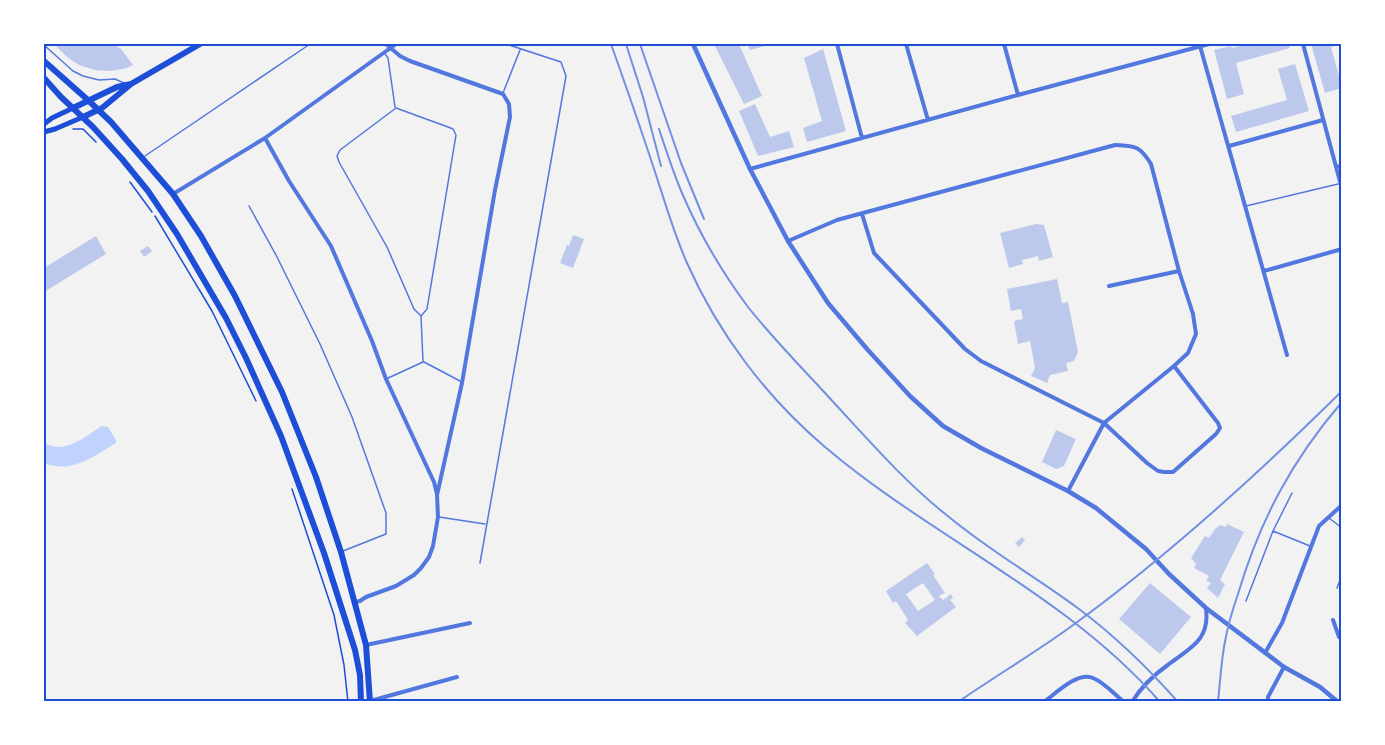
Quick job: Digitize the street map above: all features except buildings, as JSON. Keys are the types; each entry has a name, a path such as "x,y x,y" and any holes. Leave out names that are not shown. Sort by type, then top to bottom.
{"main road":[{"path":"44,132 98,110 131,84 189,46 200,44"},
{"path":"44,61 98,110 173,194 201,236 235,296 282,392 316,477 341,552 366,645 370,701"},
{"path":"44,78 122,159 148,191 177,234 226,318 281,436 324,553 355,650 360,675 361,702"},
{"path":"44,124 117,87 131,84"}],"street":[{"path":"173,194 265,138 384,53 388,46 396,44"},
{"path":"693,44 750,169 788,241 828,303 910,396 943,426 1096,508 1146,549 1206,608 1284,667 1320,687 1338,702"},
{"path":"837,44 862,138"},
{"path":"906,44 928,120"},
{"path":"1004,44 1018,95"},
{"path":"750,169 1209,44"},
{"path":"1303,44 1341,186"},
{"path":"388,46 399,56 410,61 503,94 509,104 510,117 462,383 437,495"},
{"path":"1200,46 1287,355"},
{"path":"1229,146 1323,120"},
{"path":"265,138 289,181 331,246 387,379 434,482 437,495 438,517 433,546 421,568 406,581 354,603"},
{"path":"788,241 837,220 1115,145 1132,146 1145,154 1151,164 1179,271 1193,314 1196,334 1188,352 1174,366 1104,423 1068,491"},
{"path":"1336,167 1341,166"},
{"path":"862,214 874,253 965,349 981,360 1104,423 1152,467 1164,472 1173,472 1220,428 1174,366"},
{"path":"1264,271 1341,249"},
{"path":"1109,286 1179,271"},
{"path":"1265,653 1281,623 1319,526 1341,505"},
{"path":"1132,702 1142,688 1156,675 1200,639 1206,620 1206,608"},
{"path":"1333,620 1338,637 1341,638"},
{"path":"366,645 470,623"},
{"path":"1268,702 1284,667"},
{"path":"370,701 457,676"},
{"path":"1044,702 1074,679 1085,676 1094,678 1124,702"}],"lane":[{"path":"143,158 310,44"},
{"path":"480,563 566,76 561,62 506,44"},
{"path":"44,45 66,66 83,76 99,80 115,79 131,84"},
{"path":"503,94 520,49"},
{"path":"384,53 388,57 396,108"},
{"path":"396,108 340,150 337,156 387,247 414,309 421,316 423,362"},
{"path":"396,108 453,129 456,135 427,309 421,316"},
{"path":"1245,207 1341,186"},
{"path":"249,206 325,354 352,417 386,513 386,534 341,552"},
{"path":"423,362 462,383"},
{"path":"387,379 423,362"},
{"path":"1246,601 1273,531 1292,493"},
{"path":"438,517 486,525"},
{"path":"1328,517 1341,528"},
{"path":"1273,531 1311,546"},
{"path":"1336,588 1341,575"}],"path":[{"path":"72,129 82,129 98,145"},
{"path":"127,178 166,233 212,311 260,409"},
{"path":"291,485 334,615 348,702"}],"water":[{"path":"102,426 108,427 116,443 73,465 54,466 44,463 44,443 59,447 67,446"}],"railway":[{"path":"611,44 687,263 713,314 764,385 803,428 866,480 1083,629 1123,664 1160,702"},
{"path":"626,44 661,166"},
{"path":"640,44 681,163 704,219"},
{"path":"659,129 679,185 703,237 738,294 780,345 876,449 919,491 981,541 1092,619 1131,653 1178,702"},
{"path":"958,702 1055,638 1175,545 1277,454 1342,391"},
{"path":"1218,702 1228,627 1256,541 1293,469 1342,402"}]}
